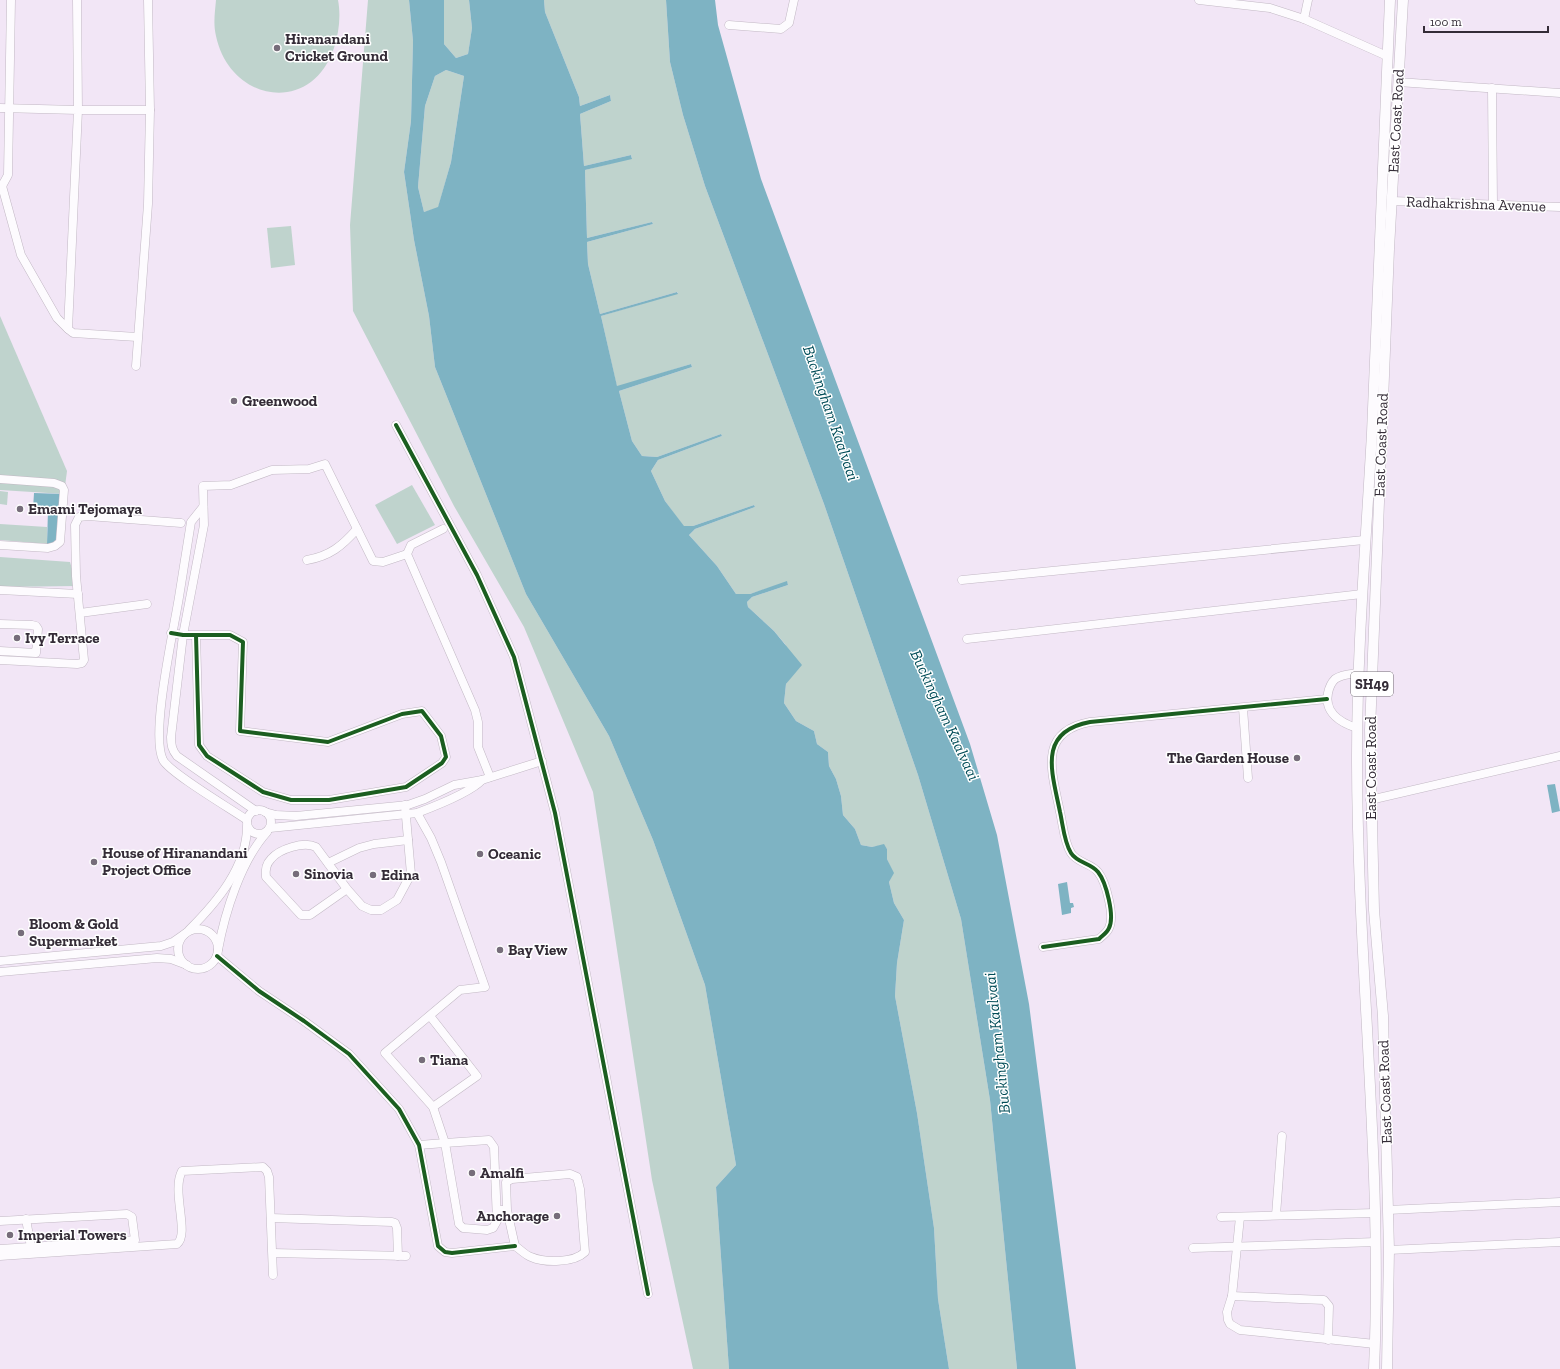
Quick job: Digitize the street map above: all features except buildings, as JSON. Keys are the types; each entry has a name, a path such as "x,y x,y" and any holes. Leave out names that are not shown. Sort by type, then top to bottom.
{"main road":[{"name":"East Coast Road","path":"1374,1369 1376,1242 1361,908 1357,728 1364,540 1372,432 1390,0"},
{"name":"East Coast Road","path":"1387,1369 1389,1250 1383,1022 1374,910 1370,800 1371,701 1392,201 1403,0"}],"street":[{"path":"11,0 8,175 1,186 21,255 57,318 73,333 137,337"},
{"path":"68,329 78,110 77,0"},
{"path":"136,366 148,204 150,110 148,0"},
{"path":"729,25 781,29 789,23 794,0"},
{"path":"1199,0 1270,8 1304,20 1387,56"},
{"path":"1304,20 1308,0"},
{"path":"1398,82 1560,92"},
{"path":"1492,88 1493,205"},
{"path":"0,108 150,110"},
{"name":"Radhakrishna Avenue","path":"1392,201 1560,207"},
{"path":"396,425 477,575 514,657 555,813 594,1006 648,1294"},
{"path":"407,554 383,562 373,561 325,464 310,469 272,470 231,485 202,486 204,525 183,635 170,737 173,751 177,756 256,810 276,815 296,816 405,805 425,799 454,785 486,778 542,761"},
{"path":"0,479 54,483 62,486 64,490 60,542 55,546 48,548 0,545"},
{"path":"202,507 191,522 172,633 161,711 160,752 167,765 216,799 247,823 249,830 256,834 268,830 417,813 438,805 486,778"},
{"path":"0,660 82,663 84,655 78,594 75,525 79,517 88,516 182,522"},
{"path":"307,560 322,557 333,551 345,542 357,529"},
{"path":"443,529 411,545 407,554 475,710 478,722 478,746 486,778"},
{"path":"962,580 1364,540"},
{"path":"0,590 78,594"},
{"path":"967,640 1362,594"},
{"path":"80,612 147,604"},
{"path":"0,624 32,625 36,626 38,629 36,653 0,651"},
{"path":"172,633 183,635 196,635 230,635 243,642 240,731 328,742 402,714 422,711 441,736 446,757 442,763 406,787 329,800 291,800 263,792 213,761 199,745 196,635"},
{"path":"1357,728 1346,725 1334,716 1330,711 1327,699 1331,684 1335,680 1348,674 1359,673"},
{"path":"1043,947 1099,939 1106,933 1111,922 1108,895 1098,872 1075,858 1068,847 1052,773 1052,755 1059,735 1068,728 1090,722 1327,699"},
{"path":"1243,708 1248,778"},
{"path":"1370,800 1560,756"},
{"path":"216,799 225,788"},
{"path":"347,889 310,915 301,915 266,877 265,869 271,858 294,846 309,844 316,847 347,889 362,906 371,910 381,910 397,900 411,874 405,805"},
{"path":"187,965 180,958 178,948 181,938 218,897 234,873 246,847 247,823 249,815 256,810"},
{"path":"265,812 271,821 268,830 253,852 237,886 224,924 218,953 212,964 203,968 193,968 175,960 157,958 1,972 1,961 162,946 173,942 196,929 208,931 216,939 218,953 259,991 304,1021 349,1054 399,1109 419,1145 438,1246 441,1250 452,1253 515,1246"},
{"path":"417,813 428,832 441,862 485,987 460,990 384,1053 433,1107 445,1143 460,1226 469,1229 487,1230 493,1228 497,1221 497,1210 494,1147 491,1142 489,1140 445,1143 419,1145"},
{"path":"328,864 359,848 374,844 408,840"},
{"path":"430,1016 477,1076 433,1107"},
{"path":"1276,1215 1282,1136"},
{"path":"0,1256 177,1244 182,1236 177,1184 182,1171 263,1167 267,1171 269,1177 273,1275"},
{"path":"570,1174 578,1177 585,1252 580,1256 570,1259 548,1260 530,1257 515,1246 507,1210 506,1182 512,1179 570,1174"},
{"path":"1388,1210 1560,1202"},
{"path":"497,1210 507,1210"},
{"path":"1222,1217 1375,1213"},
{"path":"0,1221 127,1214 132,1219 135,1240 0,1249"},
{"path":"1240,1216 1232,1296 1227,1312 1228,1320 1235,1329 1375,1344"},
{"path":"271,1218 392,1222 395,1223 397,1228 402,1256 273,1253"},
{"path":"26,1219 31,1247"},
{"path":"1193,1248 1237,1245 1376,1242"},
{"path":"1389,1250 1560,1242"},
{"path":"1232,1296 1324,1300 1328,1306 1328,1340"}],"shaded area":[{"name":"Hiranandani Cricket Ground","path":"216,0 338,0 339,24 337,36 334,48 323,70 308,84 290,91 272,92 253,87 237,75 224,58 215,32 214,18"},
{"path":"368,0 409,0 413,41 411,121 404,172 414,240 429,316 435,367 526,594 609,736 653,840 705,985 736,1165 716,1187 729,1369 693,1369 652,1180 593,792 524,627 454,506 353,311 350,225"},
{"path":"444,0 469,0 472,28 468,54 456,58 444,44"},
{"path":"544,0 666,0 670,62 683,115 705,186 824,504 918,775 961,919 990,1100 1017,1369 949,1369 938,1299 934,1228 917,1113 895,996 897,963 904,920 894,903 889,882 893,873 887,859 887,849 884,845 872,847 861,845 855,829 843,815 841,796 836,779 829,766 828,752 817,744 814,731 796,721 784,703 786,684 795,671 785,644 774,631 748,607 747,602 752,597 788,585 787,582 750,594 736,594 717,566 689,535 695,529 755,507 754,505 693,526 684,527 665,501 651,471 658,460 722,436 721,434 657,457 642,456 632,441 619,391 692,367 691,364 617,387 601,316 678,293 677,292 600,314 588,264 587,242 653,224 652,222 587,238 585,170 632,158 631,155 584,166 580,114 611,101 610,95 580,106 579,97 545,12"},
{"path":"446,70 464,76 451,162 438,208 424,212 418,187 425,106 435,76"},
{"path":"291,226 295,265 271,268 267,228"},
{"path":"0,316 67,471 64,494 0,490"},
{"path":"412,485 435,525 397,544 375,505"},
{"path":"0,491 8,492 7,505 0,504"},
{"path":"0,524 47,527 47,544 0,540"},
{"path":"0,557 70,562 77,586 0,587"}],"water":[{"path":"409,0 444,0 444,44 456,58 468,54 472,28 469,0 544,0 545,12 579,97 580,106 610,95 611,101 580,114 584,166 631,155 632,159 585,170 587,238 652,222 653,224 587,242 588,264 600,314 677,292 678,294 601,316 617,386 691,364 692,367 619,391 632,441 642,456 657,457 721,434 722,436 658,460 651,471 665,501 684,526 693,526 754,505 755,507 695,529 689,535 717,566 736,594 750,594 787,581 788,585 752,597 747,602 748,607 774,631 802,665 786,684 784,703 796,721 814,731 817,744 828,752 829,766 836,779 841,796 843,815 855,829 861,845 872,847 884,844 887,849 887,859 894,873 889,882 894,903 904,920 897,963 895,996 917,1113 934,1228 938,1299 949,1369 729,1369 716,1187 736,1165 705,985 653,840 609,736 526,594 435,367 429,316 414,240 404,172 411,121 413,41","holes":["446,70 464,76 451,162 438,207 424,212 418,187 425,106 435,76"]},
{"name":"Buckingham Kaalvaai","path":"666,0 715,0 718,25 761,179 970,744 997,835 1029,1004 1076,1369 1017,1369 990,1100 961,919 918,775 824,504 705,186 683,115 670,62"},
{"path":"34,493 64,494 58,544 47,544 48,510 33,509"},
{"path":"1555,784 1560,811 1552,813 1547,785"},
{"path":"1067,882 1070,903 1073,903 1074,907 1071,908 1071,913 1062,915 1058,884"}],"cycle path":[{"path":"396,425 477,575 514,657 555,813 648,1294"},
{"path":"171,633 183,635 230,635 243,642 240,731 328,742 402,714 422,711 441,736 446,757 442,763 406,787 329,800 291,800 263,792 207,756 199,745 196,635"},
{"path":"1043,947 1099,939 1107,931 1111,923 1109,899 1101,877 1095,869 1080,861 1071,853 1065,839 1052,769 1052,756 1055,744 1062,735 1073,727 1090,722 1327,699"},
{"path":"217,956 259,991 304,1021 349,1054 399,1109 419,1145 438,1246 445,1252 452,1253 515,1246"}],"place":[{"name":"Hiranandani Cricket Ground","path":"277,48"},
{"name":"Greenwood","path":"234,401"},
{"name":"Emami Tejomaya","path":"20,509"},
{"name":"Ivy Terrace","path":"17,638"},
{"name":"The Garden House","path":"1297,758"},
{"name":"Oceanic","path":"480,854"},
{"name":"House of Hiranandani Project Office","path":"94,862"},
{"name":"Sinovia","path":"296,874"},
{"name":"Edina","path":"373,875"},
{"name":"Bloom & Gold Supermarket","path":"21,933"},
{"name":"Bay View","path":"500,950"},
{"name":"Tiana","path":"422,1060"},
{"name":"Amalfi","path":"472,1173"},
{"name":"Anchorage","path":"557,1216"},
{"name":"Imperial Towers","path":"10,1235"}]}
